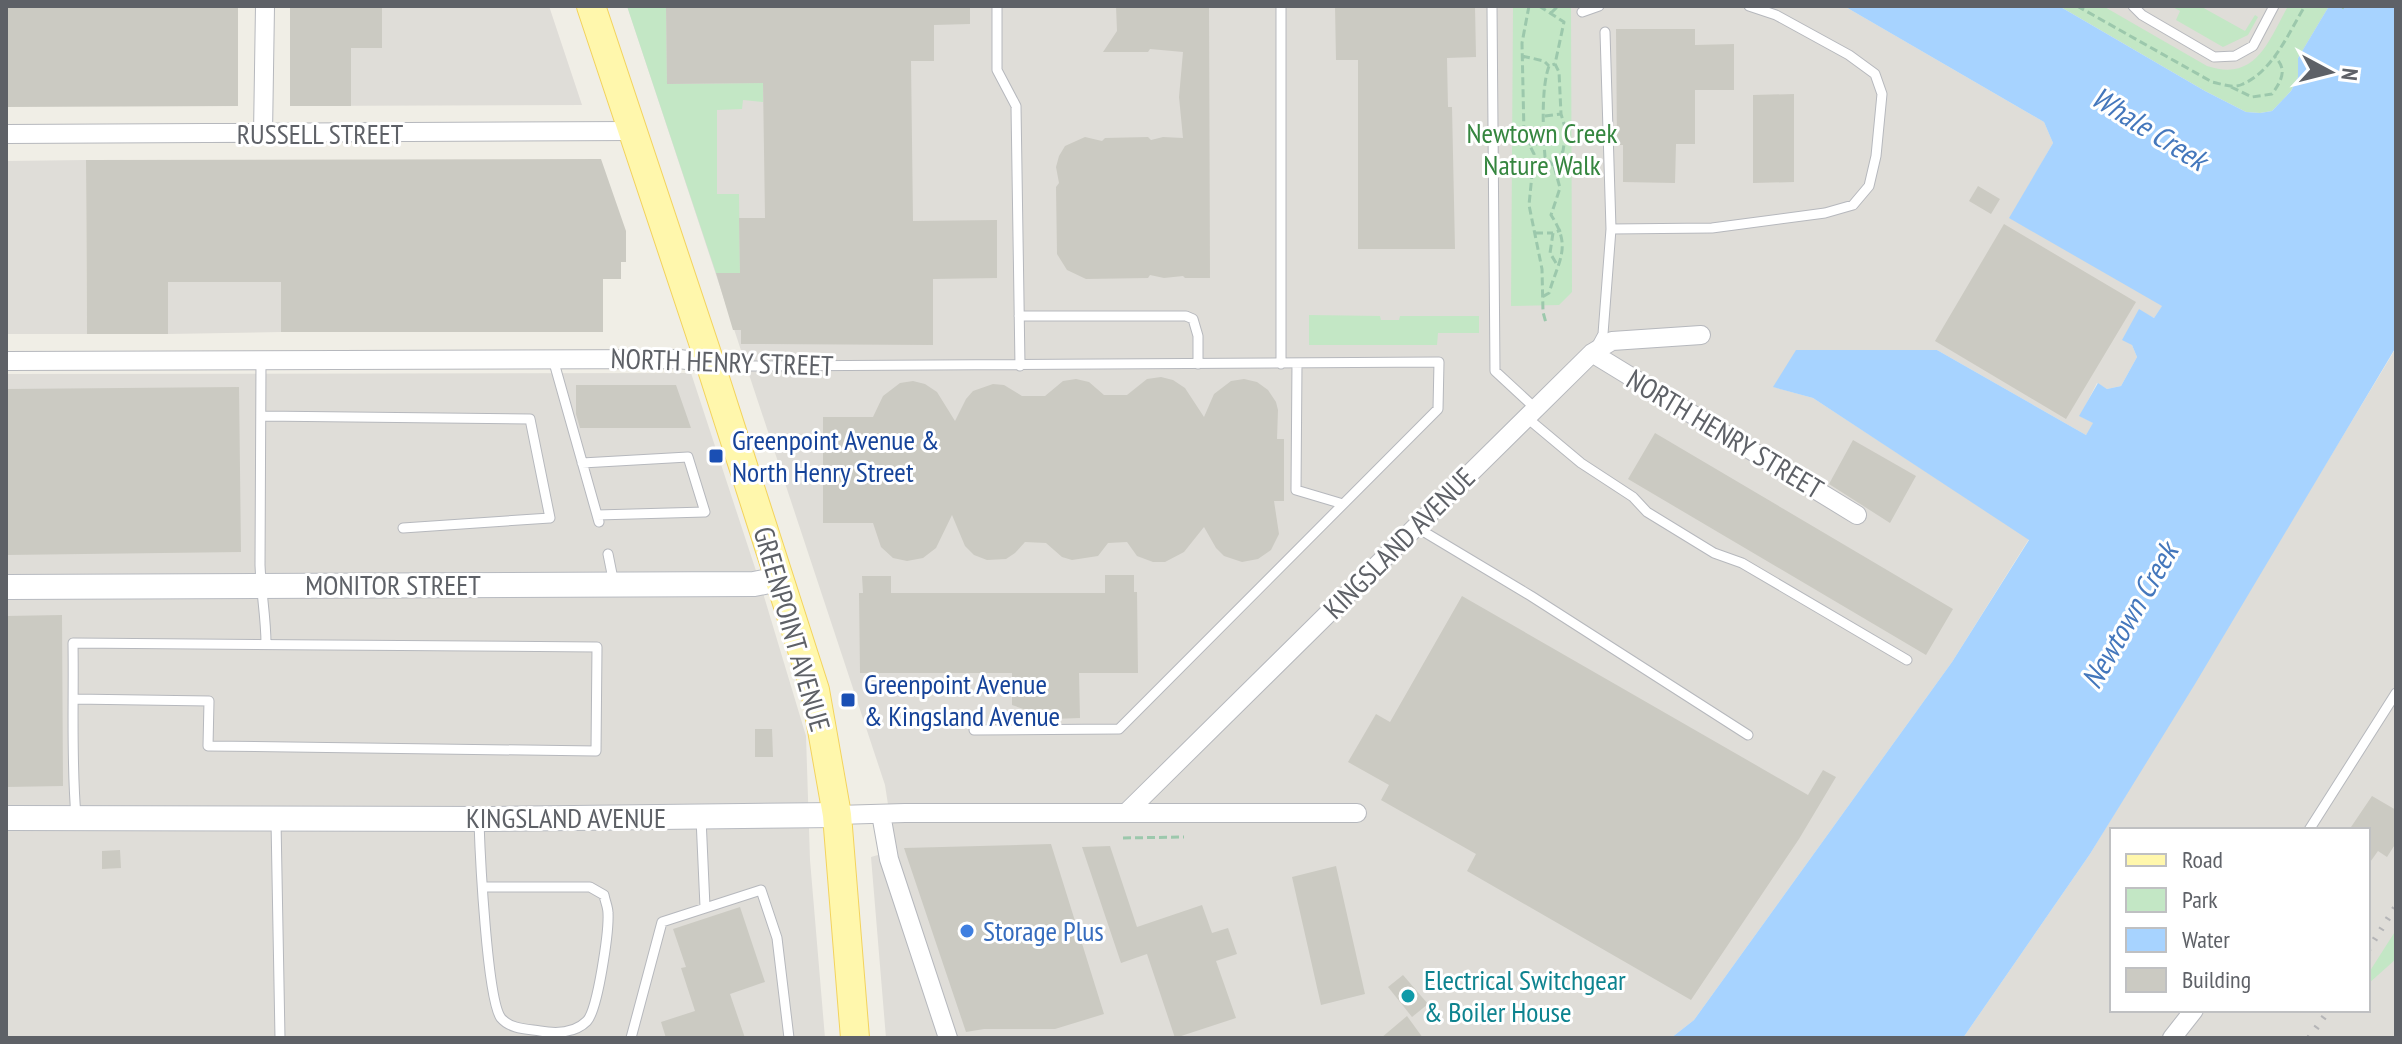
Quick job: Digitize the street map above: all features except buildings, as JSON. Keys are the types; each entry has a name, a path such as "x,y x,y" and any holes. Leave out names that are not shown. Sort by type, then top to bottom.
{"main road":[{"name":"GREENPOINT AVENUE","path":"591,6 815,690 837,815 855,1038"},
{"name":"MONITOR STREET","path":"6,587 754,584 779,579"},
{"name":"KINGSLAND AVENUE","path":"6,818 478,819 837,815"}],"street":[{"path":"263,134 265,6"},
{"name":"RUSSELL STREET","path":"6,134 633,131"},
{"name":"KINGSLAND AVENUE","path":"1126,813 1592,353 1612,341 1701,335"},
{"name":"NORTH HENRY STREET","path":"1592,353 1857,515"},
{"name":"NORTH HENRY STREET","path":"6,361 679,359 710,363"},
{"name":"KINGSLAND AVENUE","path":"837,815 1357,813"},
{"path":"881,814 886,848 948,1038"},
{"path":"2172,1038 2192,1012"}],"lane":[{"path":"997,6 997,70 1016,106 1020,366"},
{"path":"1281,6 1281,364"},
{"path":"1492,6 1495,371 1530,412 1581,463 1633,497 1647,512 1714,553 1742,563 1907,660"},
{"path":"1582,12 1599,6"},
{"path":"1611,229 1712,228 1825,213 1853,205 1869,186 1876,156 1882,94 1875,74 1849,55 1776,15 1749,6"},
{"path":"2133,6 2142,15 2214,57 2235,56 2253,46 2274,6"},
{"path":"1592,353 1603,334 1611,229 1605,32"},
{"path":"1019,316 1186,316 1193,319 1196,325 1198,364"},
{"path":"553,359 582,463 598,519 705,512 688,457 582,463"},
{"path":"261,361 261,586 266,608 266,644"},
{"name":"NORTH HENRY STREET","path":"710,363 745,366 1020,366 1439,362 1438,409 1343,504"},
{"path":"974,730 1119,729 1343,504 1296,490 1297,363"},
{"path":"261,416 530,419 550,518 403,528"},
{"path":"1415,526 1748,735"},
{"path":"608,554 614,584"},
{"path":"74,699 209,701 208,746 596,751 597,647 73,643 76,818"},
{"path":"2310,828 2396,693"},
{"path":"276,817 280,1038"},
{"path":"701,817 705,907"},
{"path":"478,819 483,887 493,994 501,1017 514,1027 553,1033 574,1030 588,1020 597,1000 608,913 604,895 590,887 483,887"},
{"path":"631,1038 662,922 761,890 777,938 789,1038"}],"path":[{"path":"1529,6 1522,56 1524,134 1534,154 1529,205 1542,269 1546,323"},
{"path":"1539,6 1564,22 1555,64 1559,72 1561,114 1566,131 1563,151 1554,166"},
{"path":"2073,13 2077,6"},
{"path":"1551,13 1562,7"},
{"path":"2103,30 2108,24"},
{"path":"1522,56 1544,61 1549,66"},
{"path":"2231,86 2252,97 2272,94 2283,75 2281,63 2274,56"},
{"path":"1549,66 1555,64"},
{"path":"1542,297 1549,293 1564,248 1561,230 1551,215 1560,188 1554,166 1545,157 1546,76 1549,66"},
{"path":"1545,116 1561,114"},
{"path":"1529,144 1544,144"},
{"path":"1535,233 1561,230"},
{"path":"1553,233 1550,253 1557,265"},
{"path":"1123,838 1184,837"}],"shaded area":[{"path":"290,6 549,6 582,105 290,106"},
{"path":"627,6 1844,6 2044,122 2053,143 2010,218 2163,305 2154,318 2139,310 2132,345 2137,357 2121,386 2107,389 2097,383 2080,416 2094,423 2086,435 1937,350 1774,387 1813,398 2029,539 1952,662 1694,1020 1671,1038 886,1038 871,857 895,850 885,785"},
{"path":"2061,6 2329,6 2298,58 2283,101"},
{"path":"86,160 87,334 6,334 6,161"},
{"path":"168,282 281,282 281,332 168,334"},
{"path":"2396,348 2396,1038 1963,1038 2090,854"},
{"path":"691,373 806,736 810,860 825,1038 6,1038 6,374"}],"green space":[{"path":"627,6 666,6 667,84 763,83 763,102 743,100 742,109 717,110 717,194 739,194 740,273 716,273"},
{"name":"Newtown Creek Nature Walk","path":"1513,6 1571,6 1572,292 1559,305 1511,306"},
{"path":"2059,6 2103,6 2207,66 2224,69 2249,64 2258,56 2288,6 2329,6 2298,58 2298,77 2291,91 2272,111 2260,113 2246,112 2205,91"},
{"path":"2171,6 2200,6 2245,31 2255,15 2258,17 2248,35 2223,47 2176,20 2180,11"},
{"path":"1309,315 1380,316 1381,320 1399,320 1400,316 1479,316 1479,333 1438,333 1437,345 1309,345"},
{"path":"2396,930 2396,959 2370,982 2370,971"}],"water":[{"path":"1844,6 2059,6 2205,91 2246,112 2260,113 2272,111 2291,91 2298,77 2298,58 2329,6 2396,6 2396,347 2090,854 1963,1038 1671,1038 1694,1020 1952,662 2029,540 1813,398 1773,387 1796,350 1937,350 2086,435 2093,423 2079,416 2098,383 2107,389 2121,386 2137,357 2132,345 2122,340 2139,309 2154,318 2162,306 2009,218 2053,143 2044,122"}],"railway":[{"path":"2370,947 2396,906"},
{"path":"2309,1038 2328,1012"}],"place":[{"name":"Greenpoint Avenue & North Henry Street","path":"716,456"},
{"name":"Greenpoint Avenue & Kingsland Avenue","path":"848,700"},
{"name":"Storage Plus","path":"967,931"},
{"name":"Electrical Switchgear & Boiler House","path":"1408,996"}],"water label":[{"name":"Whale Creek","path":"2149,129"},
{"name":"Newtown Creek","path":"2130,616"}]}
